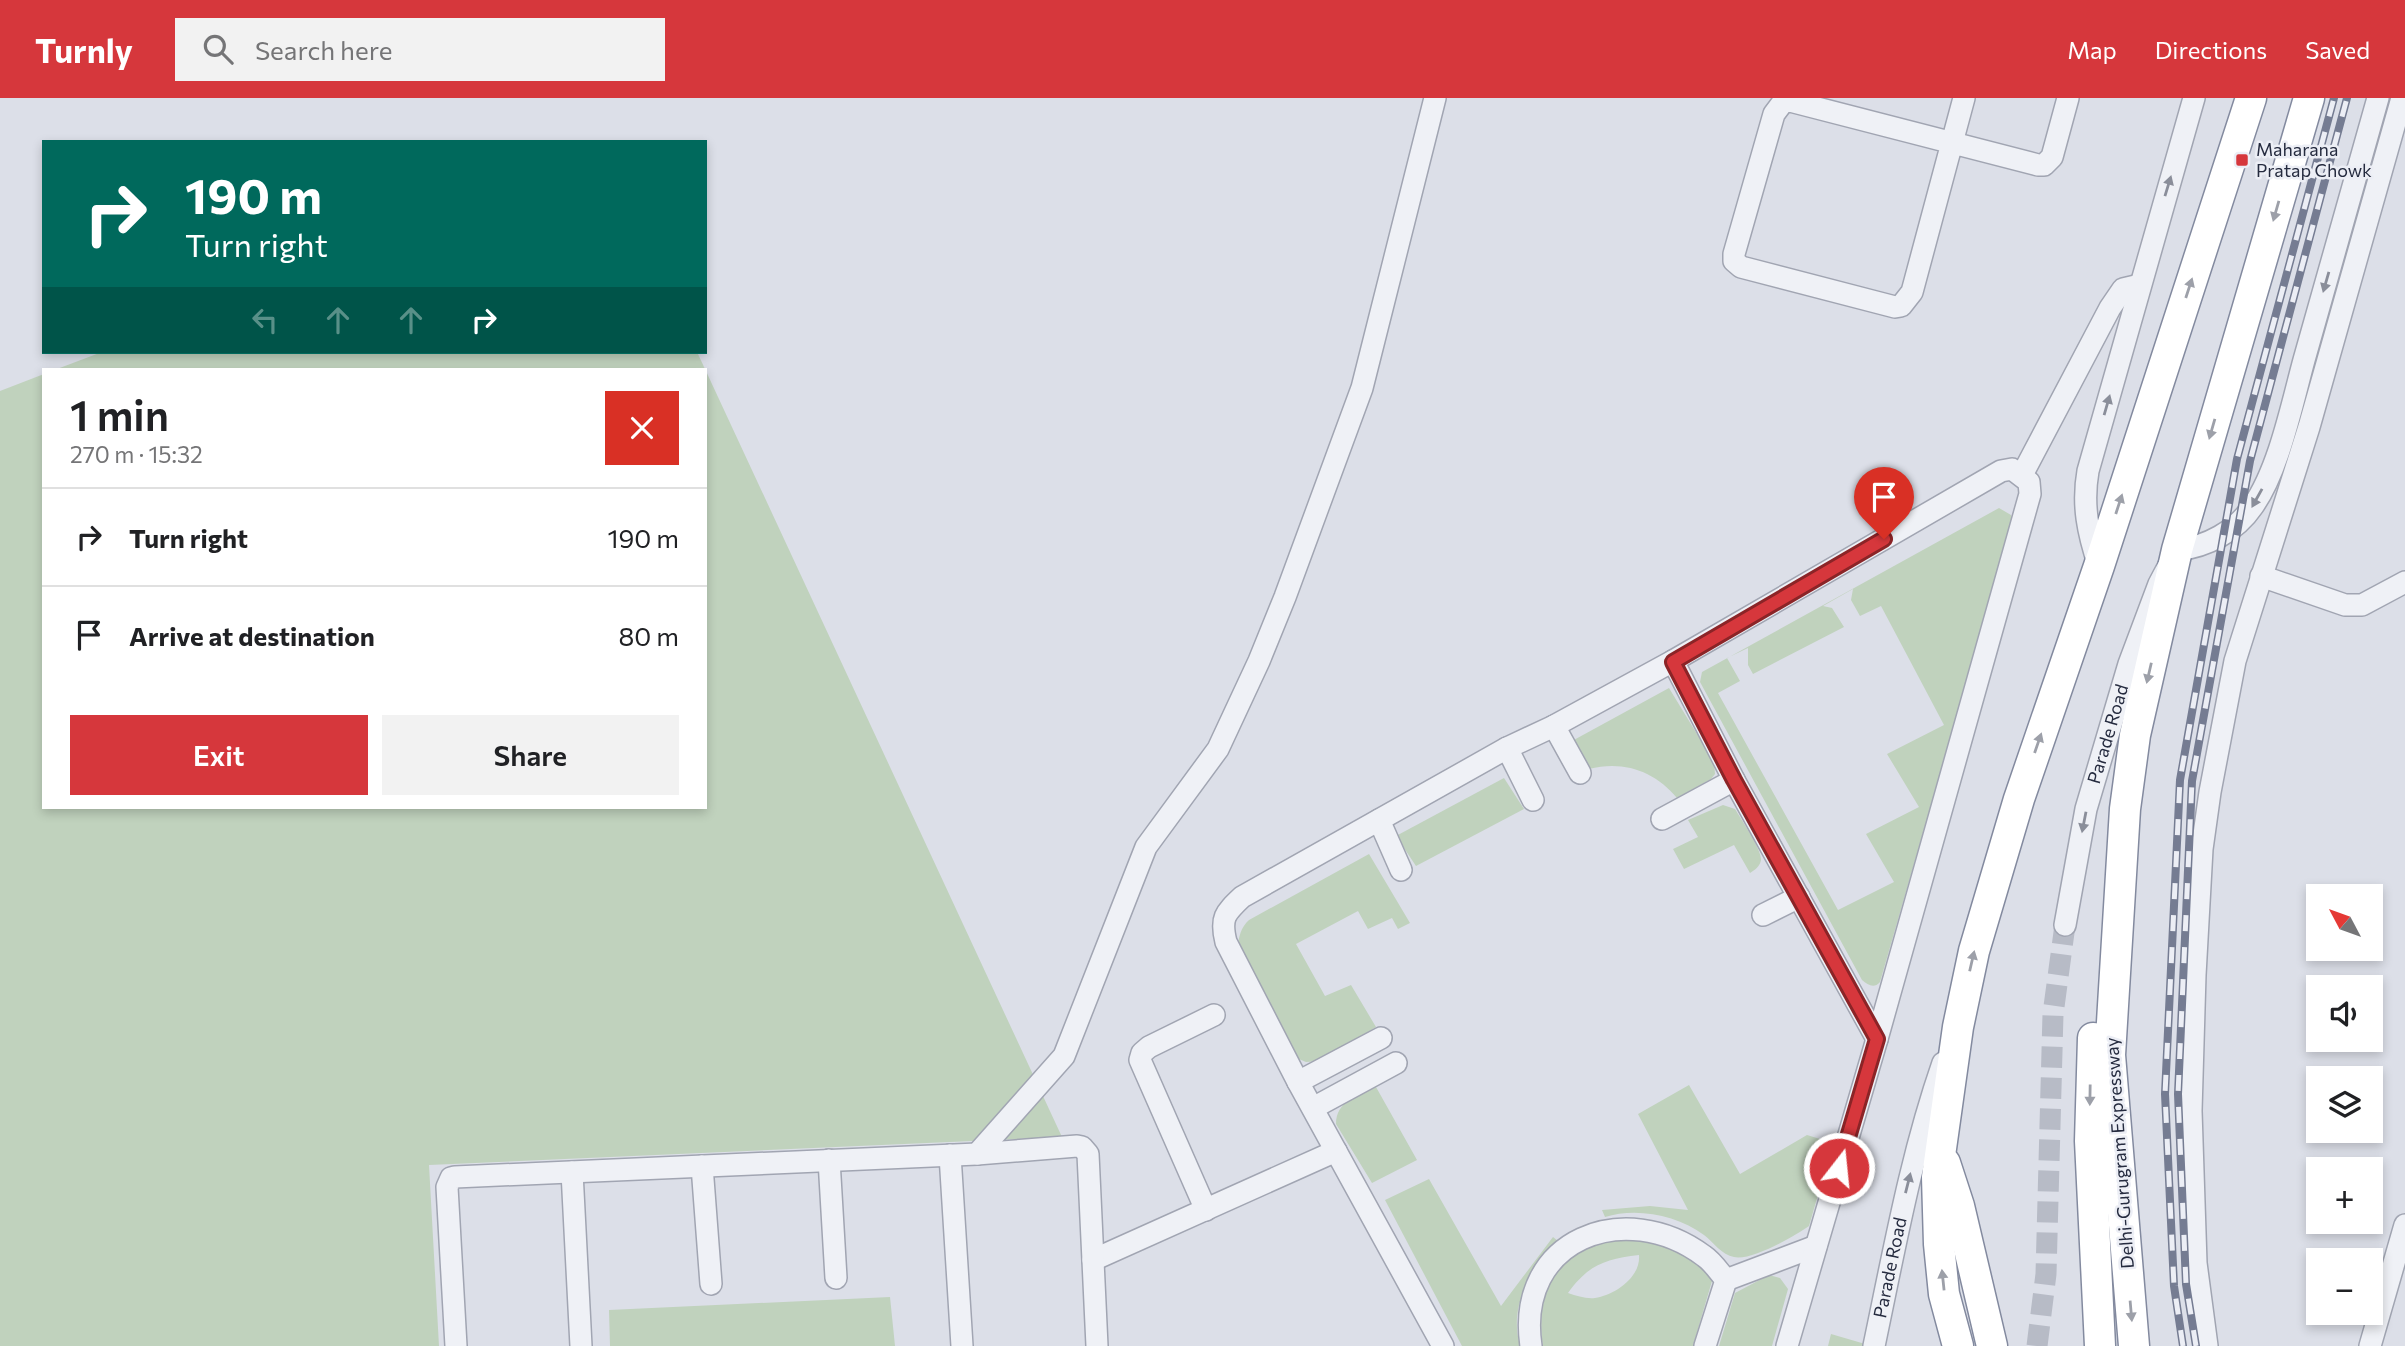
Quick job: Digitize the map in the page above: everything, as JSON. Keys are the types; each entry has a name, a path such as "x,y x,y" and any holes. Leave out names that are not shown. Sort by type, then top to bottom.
{"highway":[{"path":"1958,1346 1944,1294 1937,1177 1954,1073 1958,1027 1975,951 2001,857 2251,98"},
{"name":"Delhi-Gurugram Expressway","path":"2134,1346 2110,1055 2125,809 2135,735 2177,550 2309,98"},
{"path":"2100,1346 2091,1177 2092,1044 2102,973 2118,907"},
{"path":"1940,1148 1959,1206 1992,1346"}],"street":[{"path":"977,1154 1065,1056 1146,847 1218,749 1259,661 1362,388 1435,98"},
{"path":"1964,98 1952,142 1912,292 1901,306 1895,307 1741,267 1734,261 1774,114 1783,102 1790,101 1952,142 2044,165 2052,157 2068,98"},
{"path":"2099,566 2085,517 2084,493 2088,471 2194,98"},
{"path":"2177,550 2195,548 2217,539 2245,517 2262,489 2283,435 2378,98"},
{"path":"2207,1346 2196,1264 2191,1111 2202,849 2210,792 2235,661 2309,427 2402,98"},
{"path":"2022,475 2110,308 2123,289 2140,285"},
{"path":"1443,1346 1298,1082 1226,942 1222,926 1227,911 1242,897 1507,748 1555,726 1673,662 2001,471 2012,469 2029,482 2030,494 1877,1039 1787,1346"},
{"name":"Parade Road","path":"2065,925 2086,809 2129,664 2159,584 2177,550"},
{"path":"2261,576 2356,607 2405,582"},
{"path":"1673,662 1734,780 1877,1039"},
{"path":"1555,726 1580,773"},
{"path":"1507,748 1533,800"},
{"path":"1662,818 1734,780"},
{"path":"1379,820 1401,870"},
{"path":"1763,915 1799,897"},
{"path":"1206,1210 1140,1060 1142,1053 1149,1047 1214,1015"},
{"name":"Parade Road","path":"1874,1346 1905,1194 1923,1126 1958,1027"},
{"path":"1298,1082 1381,1038"},
{"path":"1313,1108 1396,1063"},
{"path":"456,1346 448,1182 455,1177 977,1154 1077,1146 1086,1150 1097,1346"},
{"path":"1093,1260 1336,1152"},
{"path":"950,1155 962,1346"},
{"path":"829,1160 836,1278"},
{"path":"702,1166 711,1284"},
{"path":"572,1172 581,1346"},
{"path":"2370,1346 2405,1224"},
{"path":"1531,1346 1528,1326 1534,1291 1550,1261 1577,1240 1610,1228 1647,1229 1682,1242 1707,1257 1726,1280"},
{"path":"1726,1280 1816,1246"},
{"path":"1705,1346 1726,1280"}],"green space":[{"path":"97,354 698,354 705,368 60,368"},
{"path":"707,373 1062,1137 429,1165 439,1346 0,1346 0,391 42,375 42,809 707,809"},
{"path":"1999,508 2011,515 2013,520 1880,982 1876,985 1869,985 1862,980 1700,682 1702,672 1727,658 1740,681 1718,693 1838,910 1894,882 1866,834 1919,807 1887,754 1944,725 1881,606 1860,616 1851,600 1853,589 1823,606 1832,608 1844,627 1753,674 1748,665 1748,648 1730,657"},
{"path":"1669,688 1714,762 1715,774 1711,779 1677,798 1659,781 1638,770 1614,766 1589,769 1572,741"},
{"path":"1504,778 1524,809 1416,866 1396,836"},
{"path":"1723,805 1735,809 1751,834 1760,855 1760,864 1750,873 1734,845 1684,869 1673,849 1698,837 1688,820"},
{"path":"1369,854 1410,923 1398,929 1392,918 1368,929 1358,911 1296,944 1325,996 1351,985 1376,1027 1321,1061 1306,1062 1294,1057 1238,949 1240,933 1249,920"},
{"path":"1689,1085 1740,1174 1807,1135 1833,1143 1809,1226 1762,1252 1734,1257 1682,1222 1643,1213 1605,1217 1602,1210 1650,1206 1688,1210 1638,1114"},
{"path":"1376,1087 1417,1160 1372,1183 1336,1124 1337,1116 1344,1105"},
{"path":"1429,1179 1501,1306 1553,1237 1558,1241 1539,1264 1520,1302 1517,1330 1520,1346 1462,1346 1385,1200"},
{"path":"1613,1238 1651,1239 1705,1266 1712,1281 1693,1346 1543,1346 1543,1308 1554,1277 1578,1253","holes":["1639,1255 1639,1263 1625,1284 1611,1293 1592,1298 1568,1293 1590,1270 1607,1261"]},
{"path":"1769,1275 1780,1278 1788,1289 1772,1346 1719,1346 1735,1293"},
{"path":"890,1297 895,1346 610,1346 609,1310"},
{"path":"1831,1334 1872,1346 1828,1346"}],"tunnel":[{"path":"2037,1346 2046,1274 2053,1014 2065,925"}],"railway":[{"path":"2183,1346 2174,1286 2165,1094 2180,780 2237,459 2334,98"},
{"path":"2196,1346 2186,1284 2178,1094 2192,781 2250,461 2347,98"}],"place":[{"name":"Maharana Pratap Chowk","path":"2242,160"}],"route":[{"path":"1839,1168 1877,1039 1734,780 1673,662 1884,539"}]}
